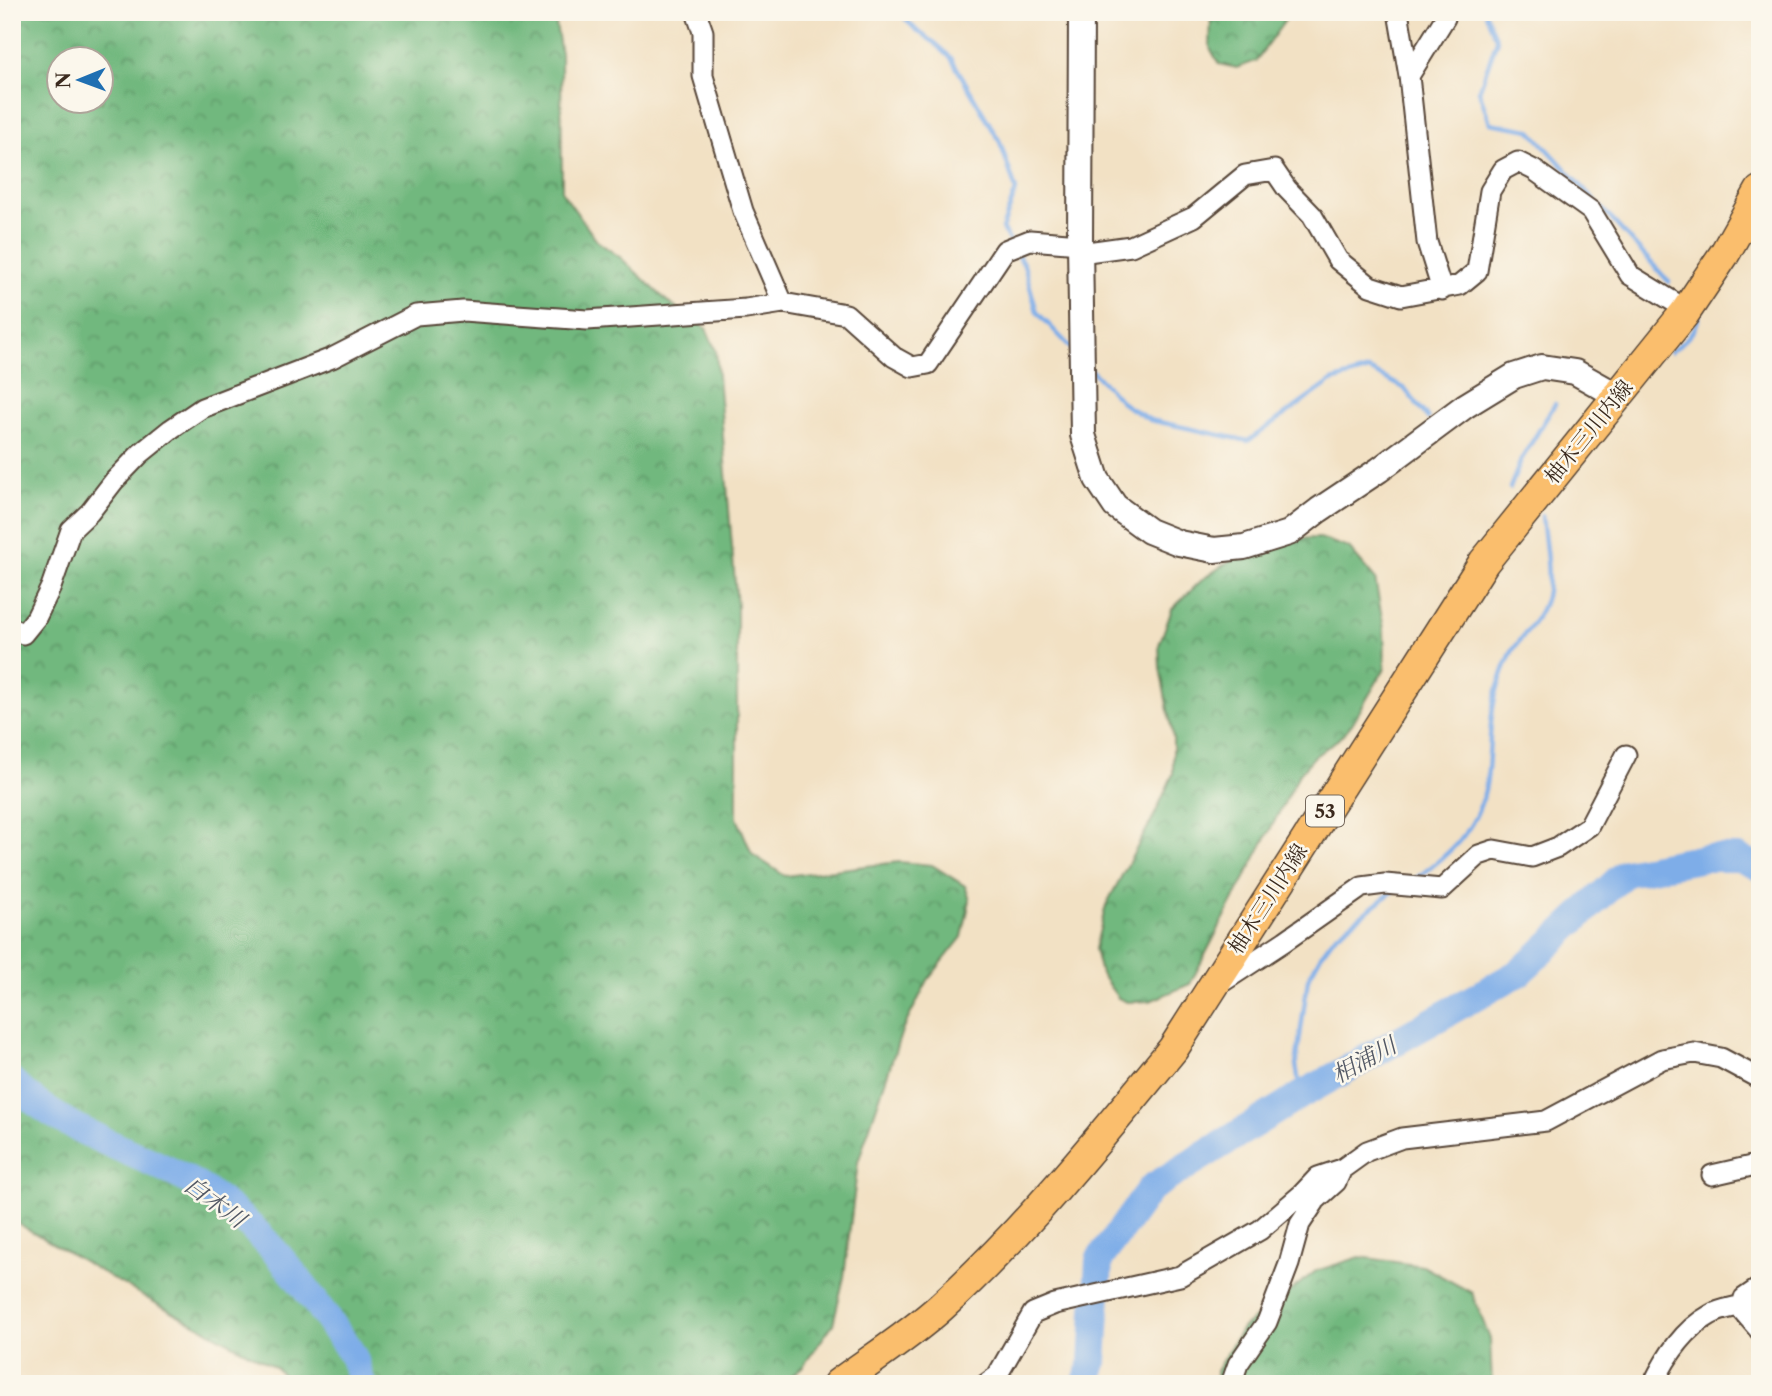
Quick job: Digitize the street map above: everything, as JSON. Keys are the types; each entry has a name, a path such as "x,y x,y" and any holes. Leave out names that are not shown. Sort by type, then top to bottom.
{"main road":[{"name":"柚木三川内線","path":"838,1384 940,1308 1020,1229 1173,1049 1484,562 1687,310 1725,253 1760,191"}],"street":[{"path":"696,12 703,32 703,76 735,186 783,303"},
{"path":"1081,12 1080,249 1083,435 1097,479 1115,506 1149,531 1179,543 1214,550 1244,547 1289,533 1465,407 1514,376 1542,367 1575,372 1618,396"},
{"path":"1398,12 1409,76 1426,242 1441,290"},
{"path":"1409,76 1445,18 1446,12"},
{"path":"12,628 23,634 36,618 51,587 71,530 140,454 171,429 202,408 331,358 416,315 463,311 587,320 746,309 783,303 846,314 894,357 912,367 928,364 1005,250 1030,240 1080,249 1131,246 1194,217 1245,175 1275,170 1287,189 1312,215 1338,260 1370,286 1401,296 1460,285 1477,271 1490,191 1503,170 1518,162 1534,170 1591,211 1630,275 1687,310"},
{"path":"1211,989 1362,887 1385,884 1442,889 1479,855 1494,850 1532,857 1558,847 1588,826 1626,755"},
{"path":"986,1384 997,1376 1033,1313 1055,1304 1180,1276 1260,1230 1318,1177 1342,1169 1367,1151 1402,1138 1546,1121 1662,1059 1694,1053 1721,1058 1760,1079"},
{"path":"1712,1175 1760,1164"},
{"path":"1231,1384 1238,1364 1267,1322 1289,1264 1300,1224 1316,1200 1336,1182 1342,1169"},
{"path":"1760,1287 1744,1298 1741,1309 1760,1331"},
{"path":"1653,1384 1688,1330 1712,1313 1742,1305"}],"green space":[{"path":"12,12 554,12 561,54 562,192 597,241 621,258 668,302 706,328 716,351 737,607 737,818 752,854 785,876 899,862 932,865 965,886 970,900 962,937 928,980 902,1031 858,1162 844,1277 833,1324 803,1366 782,1384 292,1384 275,1367 148,1299 12,1220"},
{"path":"1211,12 1291,12 1256,61 1237,68 1219,64 1210,48"},
{"path":"1320,538 1349,548 1375,579 1384,629 1385,668 1352,724 1299,774 1190,984 1150,1001 1127,1002 1118,998 1101,974 1095,949 1106,905 1155,814 1173,774 1173,737 1160,668 1159,645 1172,609 1203,579 1241,553 1289,539"},
{"path":"1360,1257 1423,1266 1472,1293 1490,1339 1492,1384 1216,1384 1216,1371 1242,1328 1316,1271"}],"waterway":[{"path":"899,12 916,30 951,58 1000,142 1016,190 1002,229 1011,243"},
{"path":"1485,12 1497,40 1479,91 1490,123 1530,130 1669,282"},
{"path":"1015,250 1024,265 1037,312 1072,349"},
{"path":"1671,352 1694,330 1699,312"},
{"path":"1092,371 1125,405 1150,420 1248,441 1332,381 1369,370 1404,388 1428,418"},
{"path":"1510,488 1521,460 1555,404"},
{"path":"1415,879 1452,849 1471,825 1478,811 1487,779 1495,696 1511,654 1537,618 1546,596 1547,567 1542,516"},
{"name":"相浦川","path":"1085,1384 1093,1363 1099,1260 1151,1188 1301,1095 1520,972 1625,873 1704,858 1738,858 1760,867"},
{"path":"1301,1095 1296,1065 1308,979 1335,936 1392,892"},
{"name":"白木川","path":"12,1082 51,1113 184,1178 206,1191 247,1223 300,1281 343,1340 354,1358 362,1384"}]}
